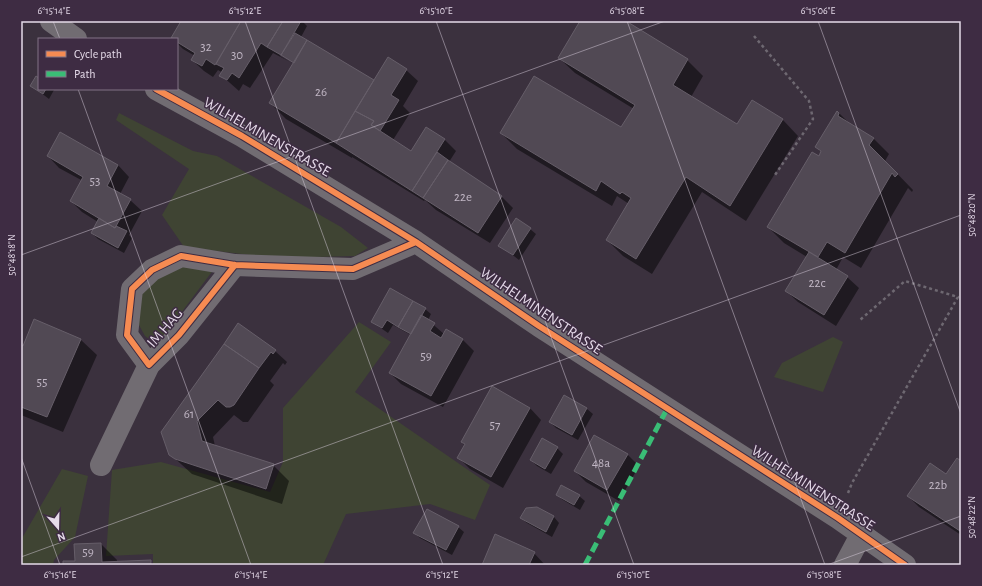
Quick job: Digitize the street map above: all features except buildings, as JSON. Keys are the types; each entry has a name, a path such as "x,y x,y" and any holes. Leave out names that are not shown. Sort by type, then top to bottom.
{"street":[{"path":"51,21 75,38"},
{"name":"WILHELMINENSTRASSE","path":"158,90 242,136 416,242 539,326 838,518 905,565"},
{"name":"IM HAG","path":"149,365 127,335 132,289 152,270 181,256 235,265 353,269 416,242"},
{"name":"IM HAG","path":"102,465 149,365 179,335 235,265"},
{"path":"845,565 861,535"}],"path":[{"path":"754,36 809,101 813,119 776,175"},
{"path":"852,483 958,297 905,281 860,320"}],"green space":[{"path":"119,113 193,151 217,156 341,227 368,248 355,256 275,258 184,247 162,215 189,169 116,120"},
{"path":"176,263 214,269 157,345 145,336 134,316 144,287"},
{"path":"359,322 391,342 355,392 490,485 475,520 430,504 346,514 323,565 153,565 153,554 106,556 112,470 161,462 270,492 283,462 283,408"},
{"path":"833,337 843,342 823,392 774,377 782,363"},
{"path":"62,469 88,476 75,537 54,560 53,565 21,565 21,540"}],"marked path":[{"path":"585,565 667,409"}],"cycle path":[{"path":"158,90 242,136 416,242 539,326 838,518 905,565"},
{"path":"235,265 179,335 149,365 127,335 132,289 152,270 181,256 235,265 353,269 416,242"}]}
